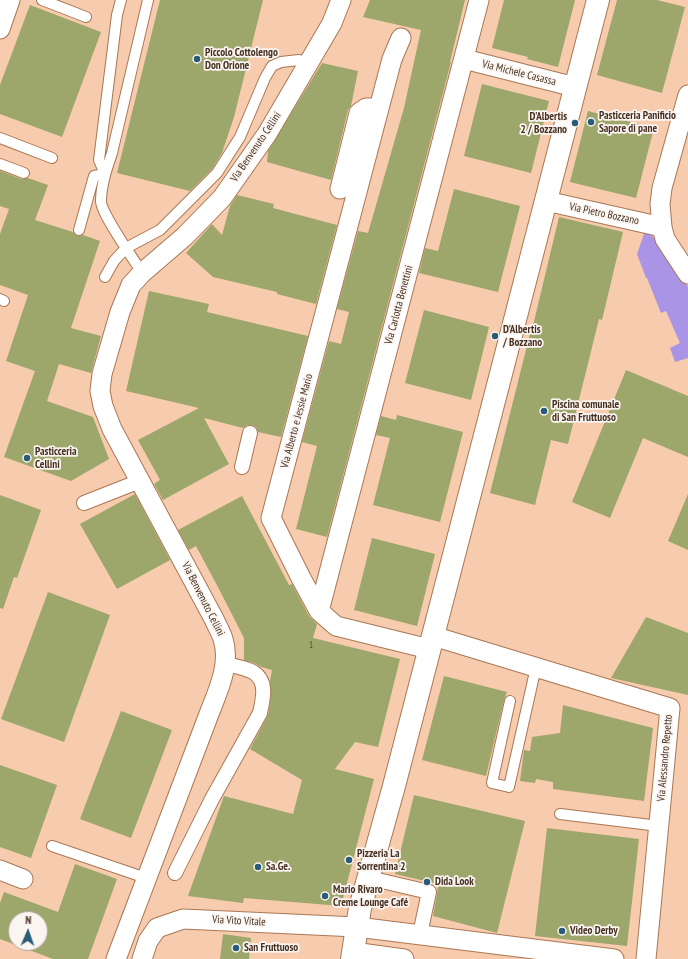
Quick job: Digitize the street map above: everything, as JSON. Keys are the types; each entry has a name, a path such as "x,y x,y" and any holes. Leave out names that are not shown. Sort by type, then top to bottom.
{"street":[{"path":"0,29 10,0"},
{"name":"Via Benvenuto Cellini","path":"116,959 209,714 226,664 224,640 214,619 112,429 103,406 100,391 102,374 120,312 130,285 185,236 222,198 267,134 332,23 341,0"},
{"name":"Via Carlotta Benettini","path":"319,611 479,0"},
{"path":"404,959 352,956 360,908 370,878 598,0"},
{"name":"Via Alberto e Jessie Mario","path":"401,38 392,59 271,518 319,611 336,626 431,642"},
{"name":"Via Michele Casassa","path":"464,59 575,87"},
{"path":"688,95 662,188 660,204 662,227 665,239 688,274"},
{"path":"340,189 359,113 366,108 379,108"},
{"name":"Via Pietro Bozzano","path":"546,201 662,227"},
{"path":"242,467 250,432"},
{"path":"84,503 140,481"},
{"name":"Via Alessandro Repetto","path":"431,642 536,667 670,708 646,959"},
{"path":"175,873 212,799 260,713 264,699 263,683 254,672 226,664"},
{"path":"0,870 23,879"},
{"path":"370,878 429,892 420,934"},
{"name":"Via Vito Vitale","path":"142,959 148,941 157,928 182,919 357,927 614,959"}],"lane":[{"path":"42,0 86,17"},
{"path":"105,174 99,160 121,0"},
{"path":"142,273 126,248 101,202 105,174 112,153 148,0"},
{"path":"105,277 114,261 126,248 160,230 217,173 240,137 265,78 272,66 281,62 299,60 309,63"},
{"path":"0,138 52,158"},
{"path":"0,164 24,174"},
{"path":"79,230 94,176 105,174"},
{"path":"510,701 492,783 509,787 536,667"},
{"path":"560,814 659,826"},
{"path":"52,846 146,878"}],"shaded area":[{"path":"645,231 656,239 688,287 688,358 675,362 670,348 680,343 666,311 661,313 637,254"}],"building":[{"name":"Piccolo Cottolengo Don Orione","path":"160,0 263,0 234,117 222,153 212,169 190,191 117,173"},
{"path":"370,0 465,0 451,62 327,537 296,529 317,446 302,442 329,341 341,344 349,312 337,309 358,231 368,233 404,108 421,30 363,17"},
{"path":"504,0 575,0 558,67 527,59 528,57 492,48"},
{"path":"617,0 657,0 685,7 662,93 597,75"},
{"path":"30,5 101,32 62,137 0,114 0,85"},
{"path":"322,63 358,71 351,106 348,110 331,180 267,162 268,151"},
{"path":"482,84 549,101 531,173 464,156"},
{"path":"588,111 654,128 636,198 570,182"},
{"path":"0,171 22,179 28,178 48,185 35,220 73,232 77,236 83,235 100,241 71,328 101,336 91,373 59,364 47,401 93,417 109,459 71,481 4,457 35,371 6,361 28,295 0,285 0,234 9,209 0,206"},
{"path":"454,189 520,206 498,292 419,273 425,248 438,251"},
{"path":"237,195 274,204 273,208 337,225 316,304 277,294 277,292 213,277 186,253 212,224 222,235 230,206"},
{"path":"559,217 623,232 602,320 599,319 568,444 551,440 535,505 490,493 531,334"},
{"path":"149,291 209,304 207,312 308,336 281,437 258,432 256,427 252,425 247,425 243,428 204,418 229,464 163,500 154,484 160,480 138,440 199,408 126,391"},
{"path":"424,310 489,327 471,400 405,383"},
{"path":"626,370 688,396 688,457 643,438 610,518 572,502"},
{"path":"397,415 463,432 440,522 373,505 390,438 376,435 381,416 396,420"},
{"path":"135,494 170,560 117,589 80,524"},
{"path":"688,494 688,550 668,541"},
{"path":"0,495 41,510 17,578 14,577 3,609 0,608"},
{"path":"242,496 289,585 292,584 309,616 317,624 313,638 400,659 378,747 355,742 335,769 374,779 341,906 244,898 243,903 188,896 224,796 293,814 302,780 250,749 268,715 271,697 270,681 272,670 244,660 244,638 196,546 189,550 178,530"},
{"path":"372,538 435,554 417,626 354,610"},
{"path":"48,592 110,615 64,742 1,719"},
{"path":"646,617 688,633 688,695 611,678"},
{"path":"444,676 507,692 486,776 422,760"},
{"path":"563,705 653,728 644,801 553,789 553,782 536,779 535,783 520,781 524,750 530,751 532,737 560,733"},
{"path":"121,711 172,730 131,838 80,819"},
{"path":"0,765 57,785 31,858 0,847"},
{"path":"414,795 525,821 497,933 433,916 438,884 395,874"},
{"path":"547,828 639,839 627,946 535,936"},
{"path":"75,864 117,879 88,959 53,959 32,951 48,951 48,911 8,911 8,942 0,939 0,903 4,892 58,912"},
{"name":"San Fruttuoso","path":"223,934 251,938 249,959 220,959"}],"place":[{"name":"Piccolo Cottolengo Don Orione","path":"197,59"},
{"name":"Pasticceria Panificio Sapore di pane","path":"591,122"},
{"name":"D'Albertis 2 / Bozzano","path":"575,123"},
{"name":"D'Albertis / Bozzano","path":"495,336"},
{"name":"Piscina comunale di San Fruttuoso","path":"544,411"},
{"name":"Pasticceria Cellini","path":"27,458"},
{"name":"Pizzeria La Sorrentina 2","path":"349,860"},
{"name":"Sa.Ge.","path":"258,867"},
{"name":"Dida Look","path":"427,882"},
{"name":"Mario Rivaro Creme Lounge Café","path":"325,896"},
{"name":"Video Derby","path":"562,931"},
{"name":"San Fruttuoso","path":"236,948"}]}
